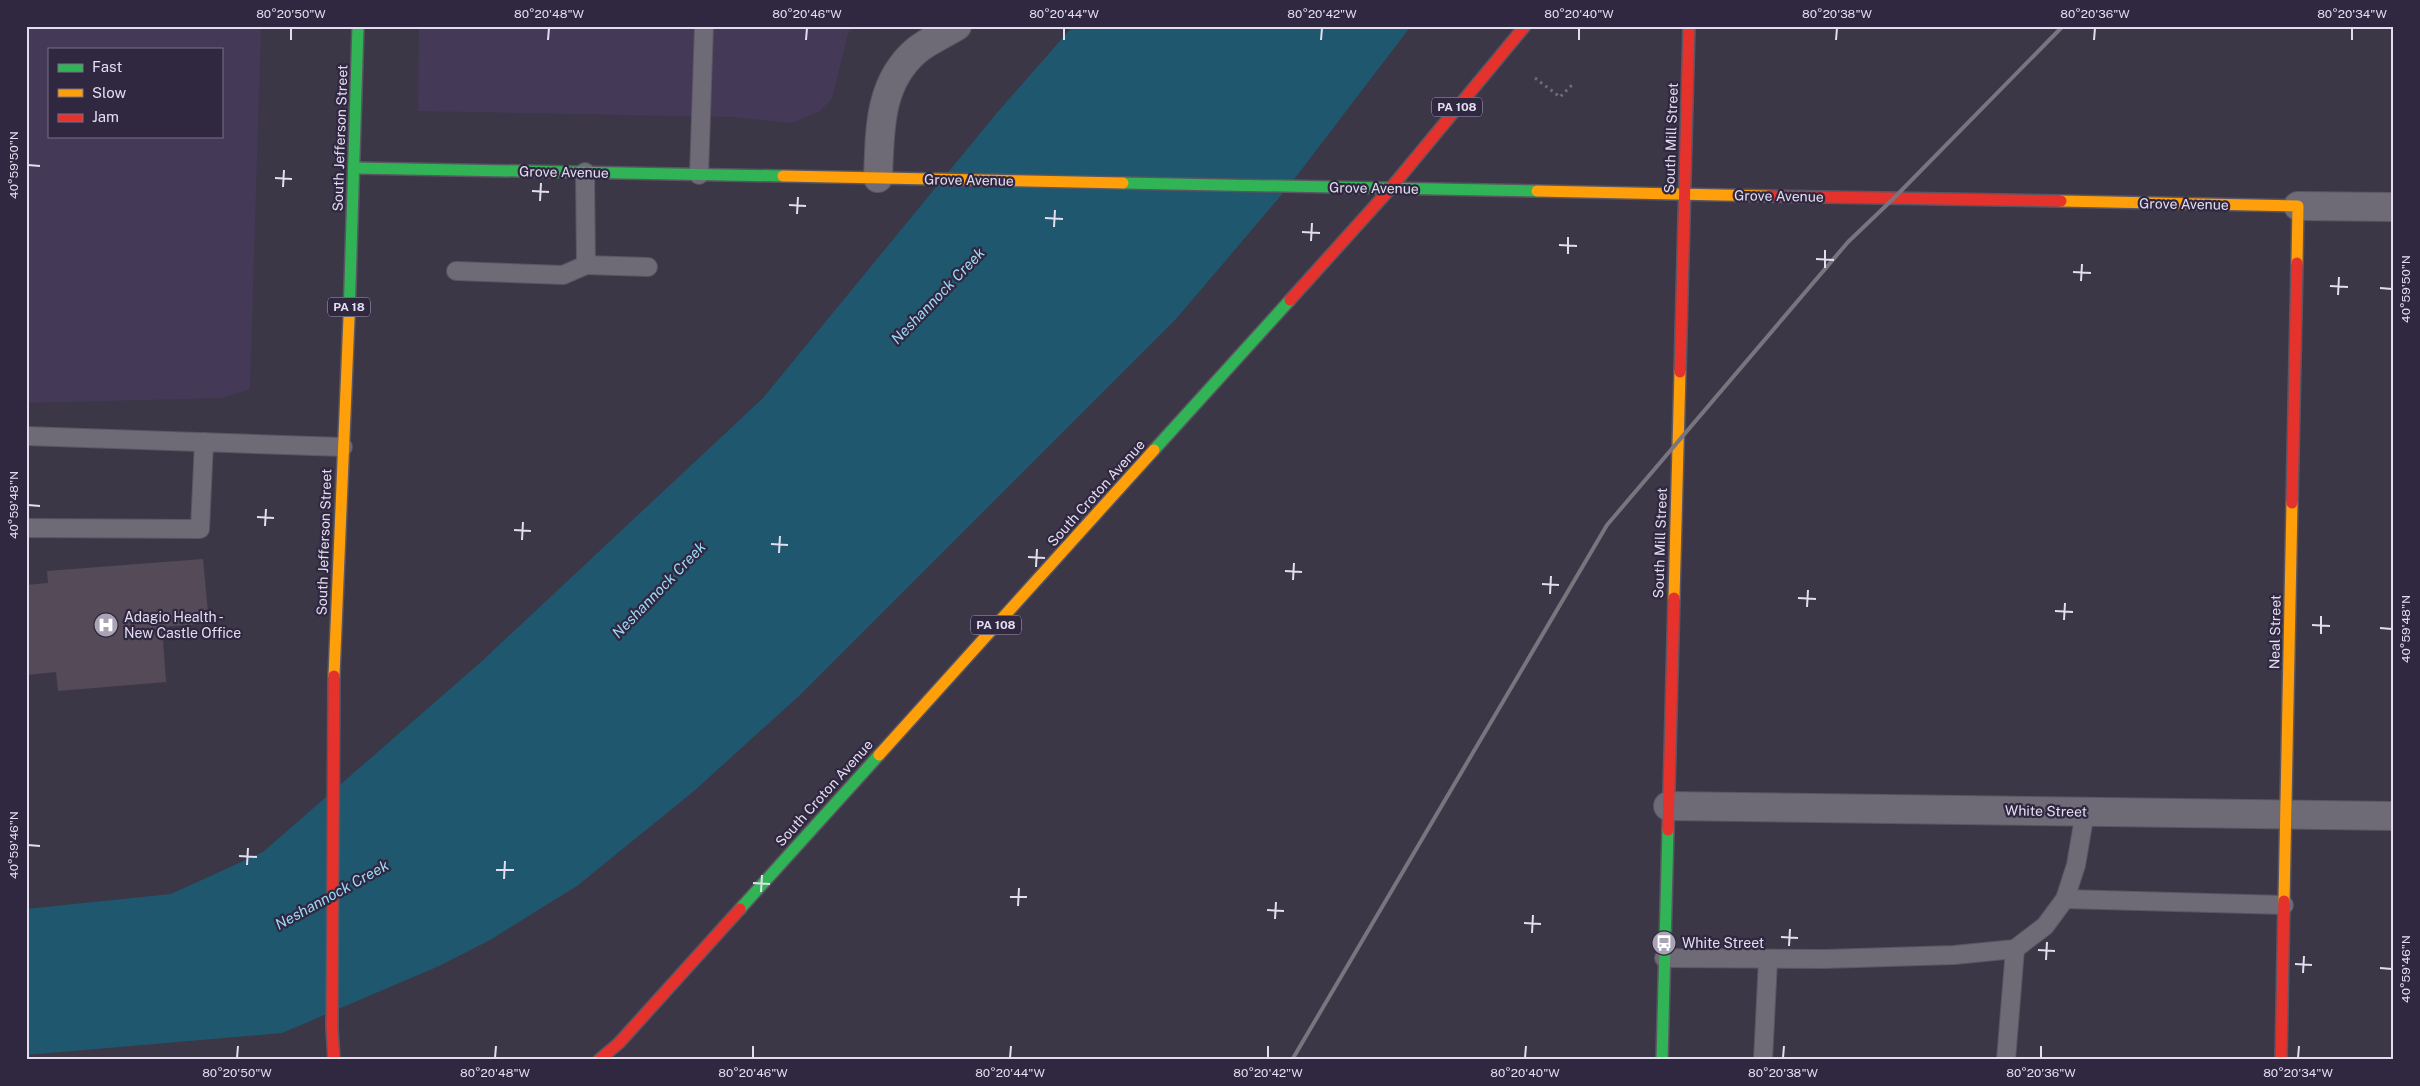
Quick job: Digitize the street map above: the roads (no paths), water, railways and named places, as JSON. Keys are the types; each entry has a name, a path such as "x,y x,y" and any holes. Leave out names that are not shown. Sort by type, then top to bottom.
{"main road":[{"name":"South Jefferson Street","path":"334,1060 332,1028 333,700 355,168 358,26"},
{"name":"South Croton Avenue","path":"599,1060 620,1043 1390,189 1525,26"},
{"name":"South Mill Street","path":"1662,1060 1689,26"},
{"name":"Grove Avenue","path":"355,168 2298,206"},
{"name":"Neal Street","path":"2281,1060 2298,206"}],"street":[{"path":"878,178 880,124 885,96 898,70 918,50 957,26"},
{"name":"Grove Avenue","path":"2298,206 2394,208"},
{"name":"White Street","path":"1668,806 2394,816"}],"lane":[{"path":"699,175 704,26"},
{"path":"585,172 586,265"},
{"path":"456,271 563,275 586,265 648,267"},
{"path":"26,436 343,447"},
{"path":"26,528 200,528 204,442"},
{"path":"1664,958 1768,960 1954,955 2015,949 2044,926 2065,899 2076,865 2085,812"},
{"path":"2065,899 2284,905"},
{"path":"2006,1060 2015,949"},
{"path":"1763,1060 1768,960"}],"water":[{"name":"Neshannock Creek","path":"1073,26 1411,26 1289,186 1176,319 800,695 694,791 577,886 490,940 439,966 282,1033 26,1055 26,909 171,894 263,852 481,662 763,398 996,114"}],"railway":[{"path":"1292,1060 1607,525 1848,242 1894,198 2063,26"}],"place":[{"name":"Adagio Health - New Castle Office","path":"106,625"},
{"name":"White Street","path":"1664,943"}]}
